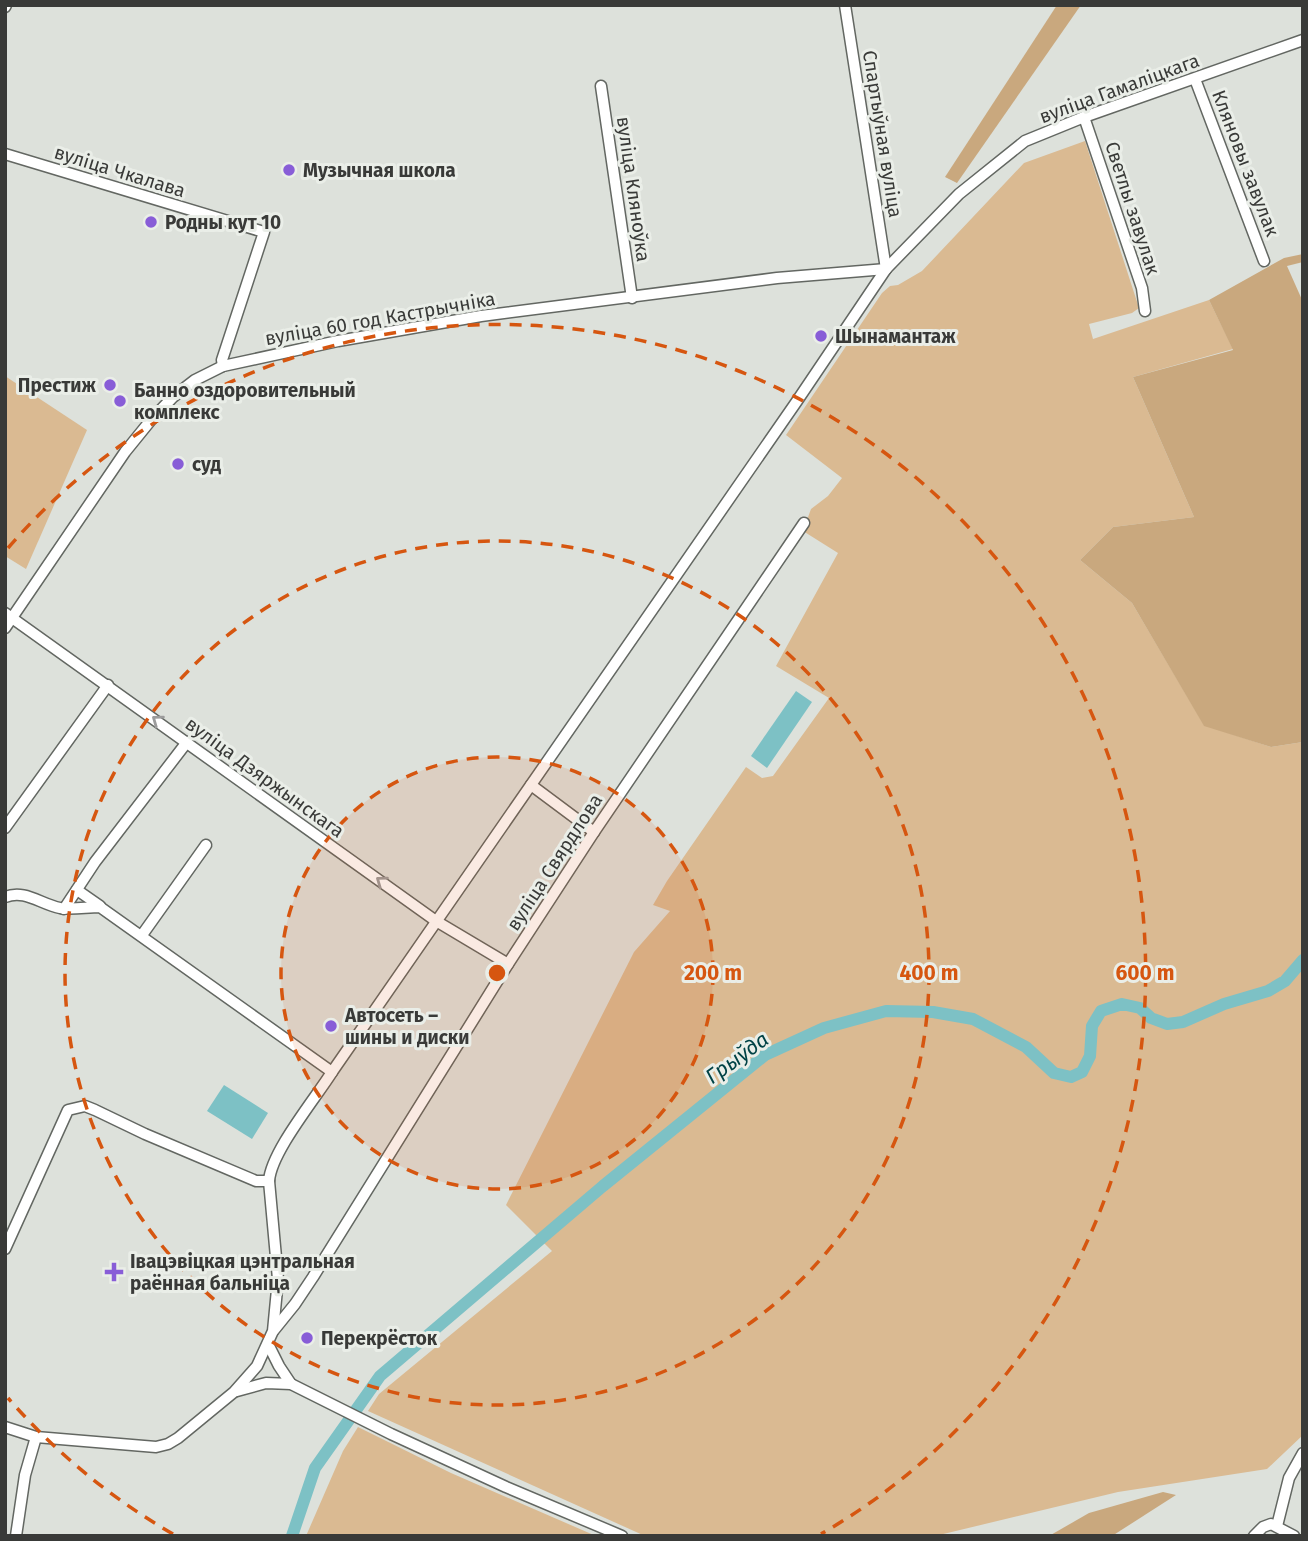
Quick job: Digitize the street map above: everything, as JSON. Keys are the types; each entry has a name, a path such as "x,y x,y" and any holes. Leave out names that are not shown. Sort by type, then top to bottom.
{"street":[{"name":"Спартыўная вуліца","path":"845,5 886,269"},
{"name":"вуліца Гамаліцкага","path":"686,562 886,269 959,194 1025,141 1084,117 1303,40"},
{"name":"Кляновы завулак","path":"1195,79 1264,261"},
{"name":"вуліца Кляноўка","path":"601,86 632,298"},
{"name":"Светлы завулак","path":"1084,117 1142,288 1146,311"},
{"name":"вуліца Чкалава","path":"5,154 264,232 222,360 223,366"},
{"name":"вуліца 60 год Кастрычніка","path":"5,628 9,615 125,452 151,420 173,397 195,380 223,366 385,331 481,316 777,278 886,269"},
{"name":"вуліца Свярдлова","path":"273,1331 299,1298 594,832 804,523"},
{"name":"вуліца Свярдлова","path":"234,1392 257,1366 273,1331 278,1292 269,1181 270,1171 278,1154 436,921 686,562"},
{"name":"вуліца Дзяржынскага","path":"9,615 436,921 508,964"},
{"path":"5,828 108,685"},
{"path":"64,909 187,742"},
{"path":"531,785 594,832"},
{"path":"142,935 206,845"},
{"path":"77,890 332,1072"},
{"path":"5,897 14,893 22,894 64,909 100,906"},
{"path":"5,1250 68,1110 77,1106 96,1110 256,1181 269,1181"},
{"path":"278,1292 299,1298"},
{"path":"268,1344 291,1384"},
{"path":"5,1427 36,1438 140,1446 168,1444 234,1392 280,1382 291,1384 506,1487 622,1536"},
{"path":"16,1536 26,1473 36,1438"},
{"path":"1277,1526 1289,1478 1303,1453"},
{"path":"1254,1536 1263,1527 1271,1524 1294,1536"}],"shaded area":[{"path":"1057,5 1081,5 957,183 945,177"},
{"path":"1085,141 1139,308 1132,313 1089,324 1093,339 1209,300 1233,349 1133,377 1194,517 1113,527 1080,560 1132,603 1204,725 1271,747 1303,742 1303,1435 1267,1469 1118,1492 935,1536 645,1536 368,1411 379,1394 552,1251 506,1205 634,952 670,911 653,905 746,767 762,778 773,776 829,698 776,666 838,553 803,531 811,509 828,496 842,478 786,435 882,293 890,286 898,285 922,271 1024,163"},
{"path":"1303,254 1303,262 1287,266 1303,302 1303,742 1271,747 1204,726 1132,603 1080,560 1113,527 1194,517 1133,377 1233,350 1209,300 1284,258"},
{"path":"5,376 87,430 26,569 5,556"},
{"path":"358,1427 451,1473 596,1536 306,1536 343,1451"},
{"path":"1163,1492 1176,1495 1112,1536 1049,1536 1089,1513"}],"water":[{"path":"796,691 812,702 767,768 751,756"},
{"path":"224,1085 268,1113 252,1139 207,1111"}],"waterway":[{"name":"Грыўда","path":"292,1536 315,1468 380,1376 603,1186 765,1055 824,1028 886,1011 933,1012 973,1019 1026,1047 1054,1073 1071,1077 1082,1072 1090,1056 1092,1026 1101,1011 1122,1004 1140,1008 1151,1018 1167,1024 1183,1022 1224,1004 1268,991 1285,981 1303,960"}],"place":[{"name":"Музычная школа","path":"289,170"},
{"name":"Родны кут 10","path":"151,222"},
{"name":"Шынамантаж","path":"821,336"},
{"name":"Престиж","path":"110,385"},
{"name":"Банно оздоровительный комплекс","path":"120,401"},
{"name":"суд","path":"178,464"},
{"name":"Автосеть – шины и диски","path":"331,1026"},
{"name":"Івацэвіцкая цэнтральная раённая бальніца","path":"114,1272"},
{"name":"Перекрёсток","path":"307,1338"}]}
